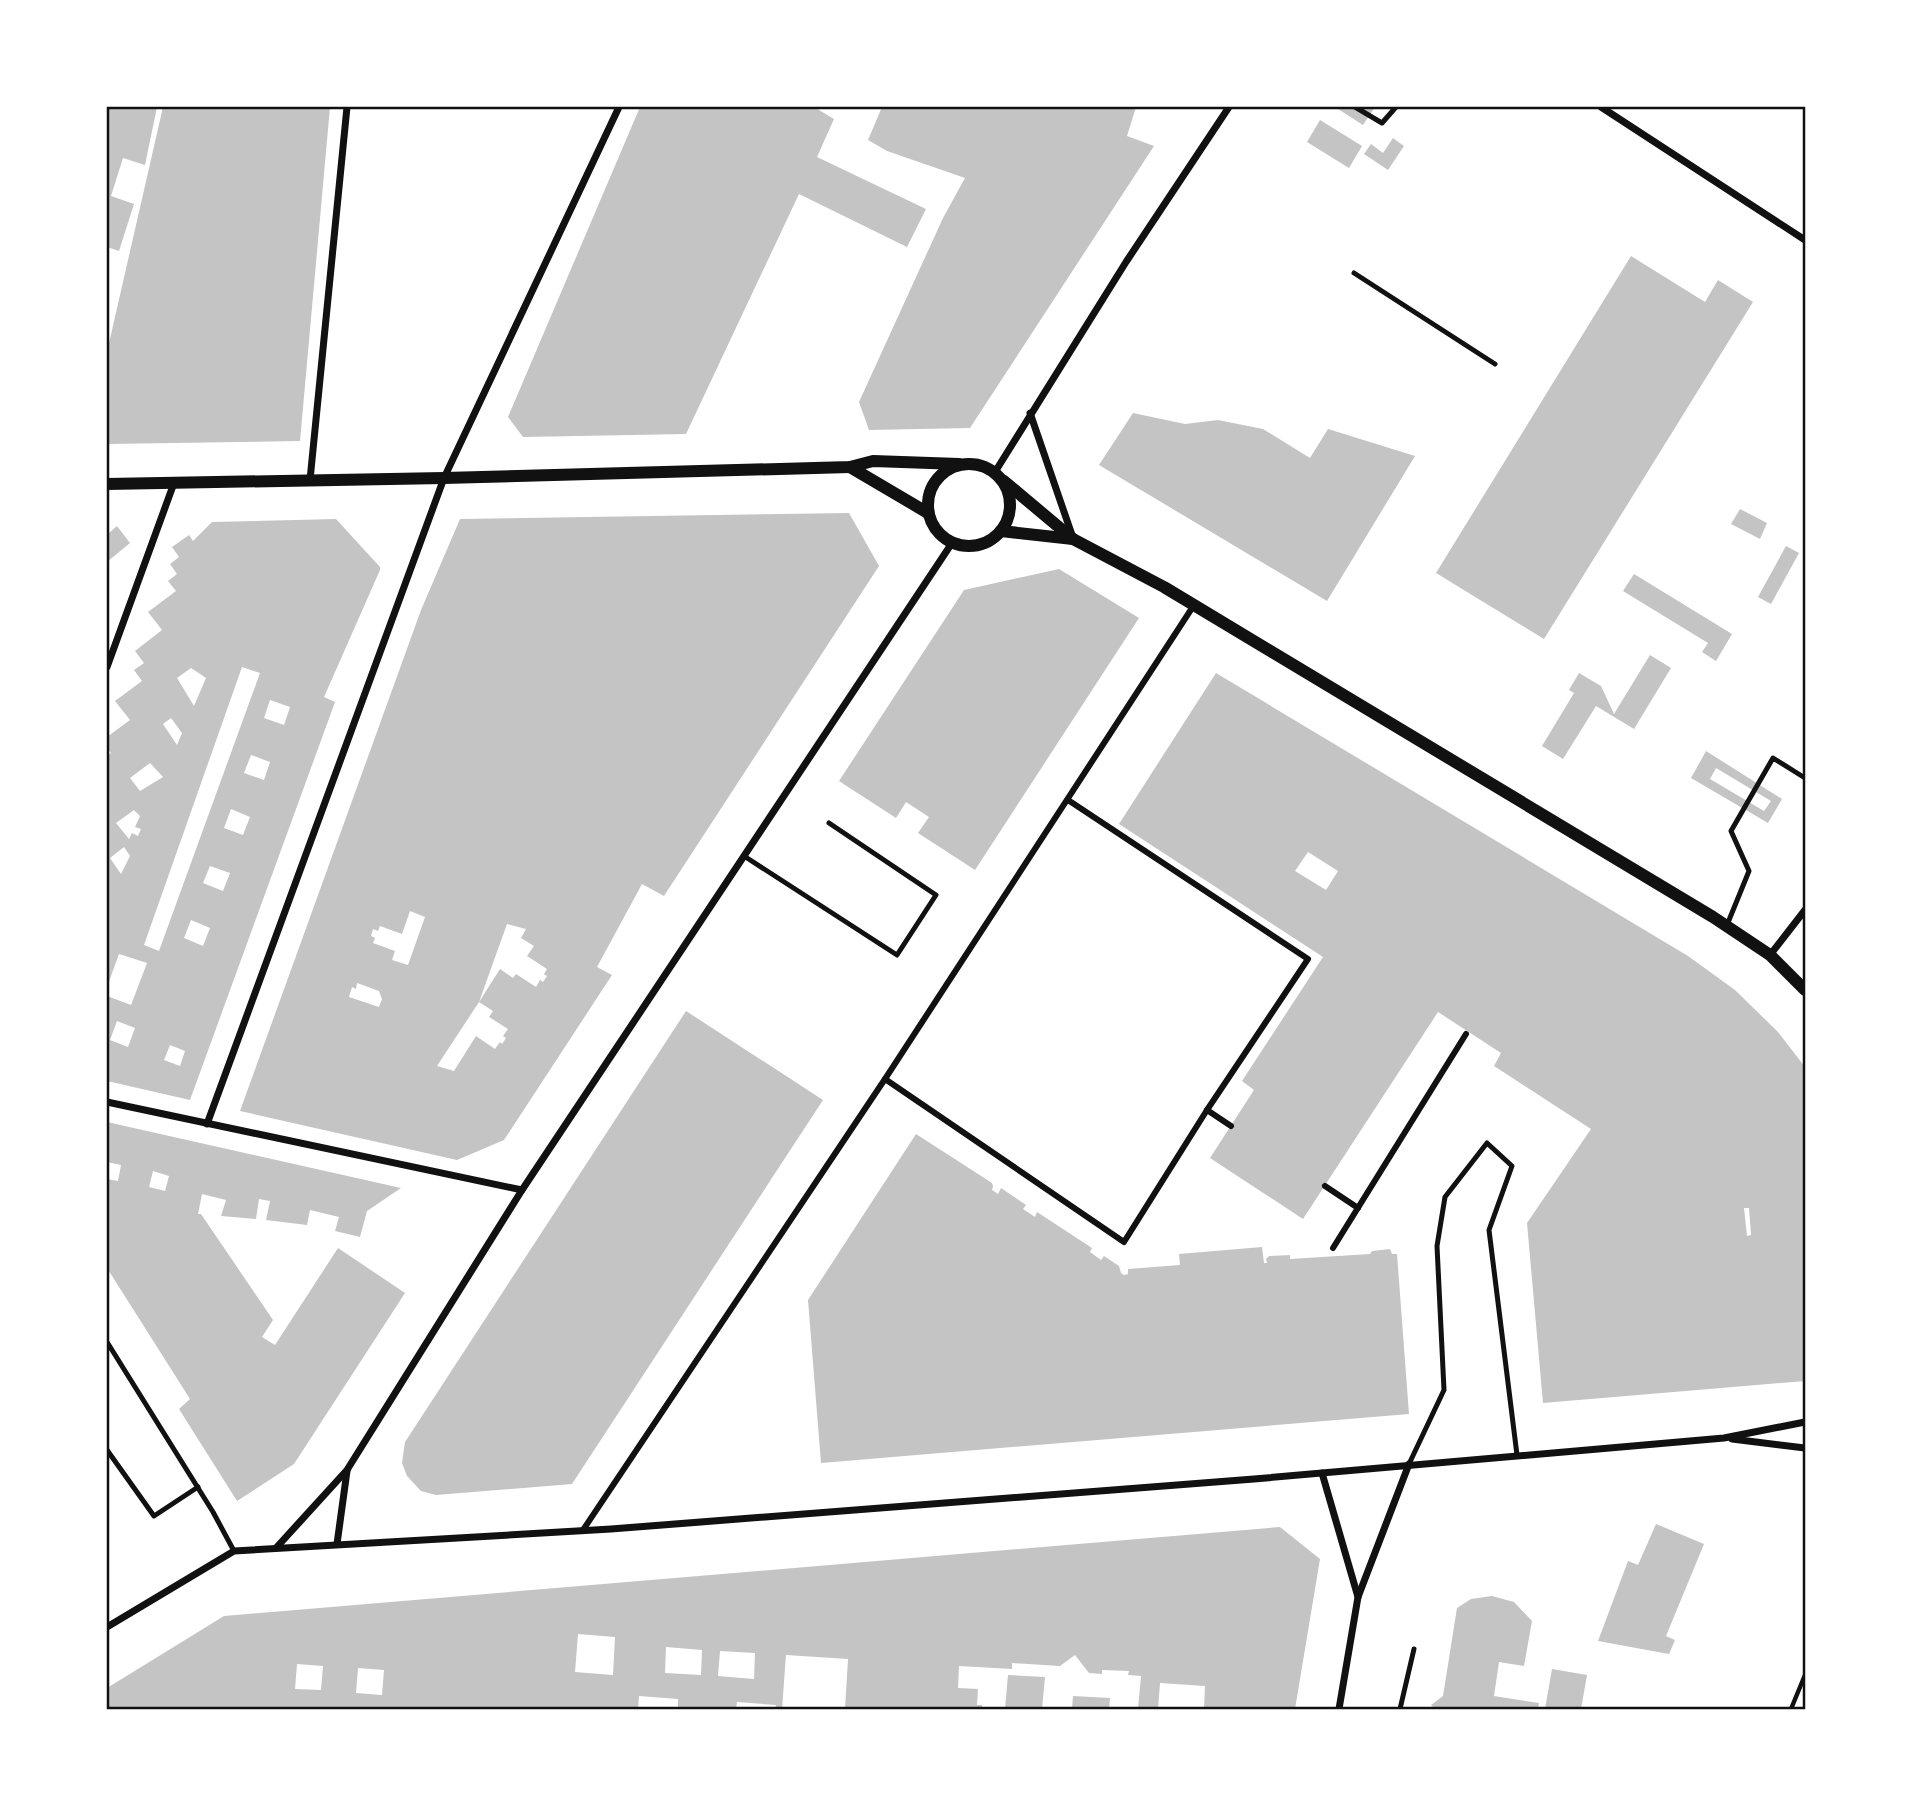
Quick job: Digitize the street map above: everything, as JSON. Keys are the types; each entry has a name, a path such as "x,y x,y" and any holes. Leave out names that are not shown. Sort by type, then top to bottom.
{"street":[{"path":"310,480 347,107"},
{"path":"207,1124 444,478 619,107"},
{"path":"999,477 1030,413 1229,107"},
{"path":"1601,107 1805,240"},
{"path":"1030,413 1073,539"},
{"path":"107,484 850,467 873,461 971,463 984,466 1073,539 1194,606 1727,926 1770,955 1805,990"},
{"path":"959,464 937,477 930,488 928,513 932,524 952,543 978,545 991,540 1001,531 1008,520 1011,506 1009,493 999,477"},
{"path":"850,467 928,513"},
{"path":"107,667 174,483"},
{"path":"1001,531 1073,539"},
{"path":"276,1548 347,1470 522,1190 952,543"},
{"path":"583,1530 885,1079 1194,606"},
{"path":"885,1079 1124,1242 1307,959 1068,800"},
{"path":"1770,955 1805,910"},
{"path":"1333,1248 1466,1034"},
{"path":"107,1102 522,1190"},
{"path":"1207,1110 1231,1126"},
{"path":"1325,1186 1358,1208"},
{"path":"107,1627 234,1551 583,1530 1322,1473 1724,1438 1805,1422"},
{"path":"1724,1438 1805,1448"},
{"path":"1339,1709 1357,1597 1409,1464"},
{"path":"337,1544 347,1470"},
{"path":"1322,1473 1357,1597"}],"lane":[{"path":"1355,107 1382,123 1396,107"},
{"path":"1354,273 1495,364"},
{"path":"1727,926 1749,871 1731,831 1773,758 1805,778"},
{"path":"744,856 897,955 936,895 829,823"},
{"path":"1409,1464 1444,1390 1437,1246 1445,1197 1487,1143 1513,1166 1489,1230 1517,1455"},
{"path":"107,1342 198,1487 234,1551"},
{"path":"107,1450 154,1516 198,1487"},
{"path":"1400,1709 1414,1649"}],"path":[{"path":"1791,1709 1805,1675"}],"building":[{"path":"107,107 157,107 145,165 123,158 111,196 134,204 119,251 107,247"},
{"path":"163,107 330,107 300,441 107,444 107,352"},
{"path":"640,107 814,107 834,119 817,157 926,209 907,247 799,194 686,434 523,437 508,417"},
{"path":"882,107 1136,107 1127,136 1154,146 970,428 869,430 859,402 943,218 965,178 887,151 868,140"},
{"path":"1335,107 1375,107 1363,125"},
{"path":"1320,120 1362,146 1349,168 1307,142"},
{"path":"1393,138 1404,146 1388,170 1364,154 1371,144 1383,153"},
{"path":"1631,256 1705,302 1718,280 1753,302 1544,639 1436,573"},
{"path":"1133,413 1185,424 1218,420 1263,429 1310,458 1328,429 1415,456 1327,601 1099,465"},
{"path":"1740,509 1767,523 1760,539 1731,524"},
{"path":"849,513 879,566 664,896 642,884 597,967 612,975 504,1140 457,1160 240,1111 421,610 460,519","holes":["410,911 425,917 408,965 392,960 395,951 373,943 375,938 371,936 373,929 378,931 380,926 402,934","507,924 526,929 521,938 534,946 527,956 547,969 544,974 547,976 543,982 540,980 536,987 516,974 513,978 500,969 479,1002","357,983 379,991 382,999 379,1007 349,997 352,987 356,989","479,1002 493,1011 489,1017 508,1029 502,1044 500,1042 495,1049 476,1036 454,1071 437,1066"]},
{"path":"336,519 380,570 324,697 335,702 190,1100 107,1081 107,996 131,1005 147,963 119,954 107,987 107,756 111,753 107,748 107,737 130,720 115,701 142,681 134,670 144,663 135,651 162,630 148,612 176,591 168,581 177,574 170,564 179,557 172,547 189,535 193,541 212,522","holes":["242,667 260,673 159,951 144,945","191,668 206,678 194,706 177,678","270,700 290,707 284,725 264,718","171,718 182,733 177,745 163,724","251,755 270,762 264,780 244,773","150,763 163,777 140,791 130,778","231,809 250,817 243,835 224,828","134,810 140,816 135,827 141,829 138,836 132,833 129,839 116,823","124,847 130,856 121,874 110,858","210,866 230,873 223,891 203,883","191,920 210,928 203,946 184,938","117,1021 135,1028 128,1047 110,1040","170,1045 185,1051 180,1066 164,1060"]},
{"path":"117,526 130,543 107,562 107,530 109,533"},
{"path":"1786,546 1799,553 1771,604 1758,597"},
{"path":"1059,569 1139,618 975,870 918,833 929,817 906,802 896,818 839,781 964,590"},
{"path":"1634,574 1732,634 1716,661 1702,652 1708,643 1623,591"},
{"path":"1650,655 1671,668 1634,729 1596,706 1563,759 1542,746 1574,693 1569,690 1579,673 1601,686 1614,714"},
{"path":"1216,673 1688,956 1735,990 1778,1032 1805,1067 1805,1381 1543,1403 1527,1223 1591,1129 1494,1066 1501,1053 1438,1012 1303,1219 1210,1158 1254,1090 1242,1081 1323,957 1119,824","holes":["1308,852 1338,871 1326,890 1295,871","1744,1208 1749,1208 1751,1235 1747,1236"]},
{"path":"1706,751 1782,799 1768,823 1691,778","holes":["1716,768 1771,801 1764,811 1710,779"]},
{"path":"686,1011 823,1100 572,1484 436,1495 421,1491 407,1476 402,1463 405,1442"},
{"path":"107,1122 401,1188 367,1211 360,1237 335,1231 339,1217 310,1210 307,1225 266,1220 270,1201 259,1199 256,1219 221,1216 226,1200 202,1194 198,1214 201,1214 273,1320 262,1337 275,1345 338,1248 405,1293 294,1464 237,1501 179,1409 190,1399 107,1268 107,1179 118,1181 121,1165 107,1162","holes":["153,1171 169,1176 165,1191 149,1187"]},
{"path":"916,1134 992,1183 992,1190 998,1194 1001,1188 1026,1205 1023,1209 1035,1217 1037,1212 1092,1248 1090,1252 1101,1260 1104,1256 1119,1266 1124,1275 1128,1274 1128,1269 1180,1265 1179,1254 1262,1247 1264,1263 1267,1263 1269,1256 1290,1255 1290,1259 1370,1254 1372,1251 1390,1249 1392,1254 1397,1254 1409,1414 821,1463 808,1300"},
{"path":"1656,1524 1704,1544 1666,1636 1675,1640 1669,1654 1598,1641 1628,1561 1638,1565"},
{"path":"1280,1527 1320,1559 1295,1709 1204,1709 1205,1686 1160,1683 1158,1709 1138,1709 1141,1676 1128,1675 1129,1671 1102,1670 1102,1674 1089,1673 1075,1655 1060,1666 1012,1663 1012,1669 959,1666 958,1688 978,1689 977,1705 982,1705 982,1709 845,1709 848,1659 786,1655 782,1709 775,1709 776,1705 737,1702 736,1709 678,1709 678,1699 639,1696 638,1709 107,1709 107,1688 224,1616","holes":["578,1634 615,1637 613,1675 575,1672","666,1647 702,1650 701,1675 665,1673","720,1651 755,1653 754,1679 718,1676","297,1664 323,1666 321,1690 295,1689","358,1668 384,1670 382,1695 356,1693"]},
{"path":"1492,1596 1514,1602 1532,1621 1524,1666 1499,1662 1494,1696 1539,1703 1538,1709 1435,1709 1431,1705 1443,1696 1457,1608 1471,1599"},
{"path":"1552,1669 1587,1675 1581,1709 1545,1709"},
{"path":"1008,1675 1045,1677 1042,1709 1005,1709"},
{"path":"1073,1696 1110,1698 1109,1709 1072,1709"}]}
